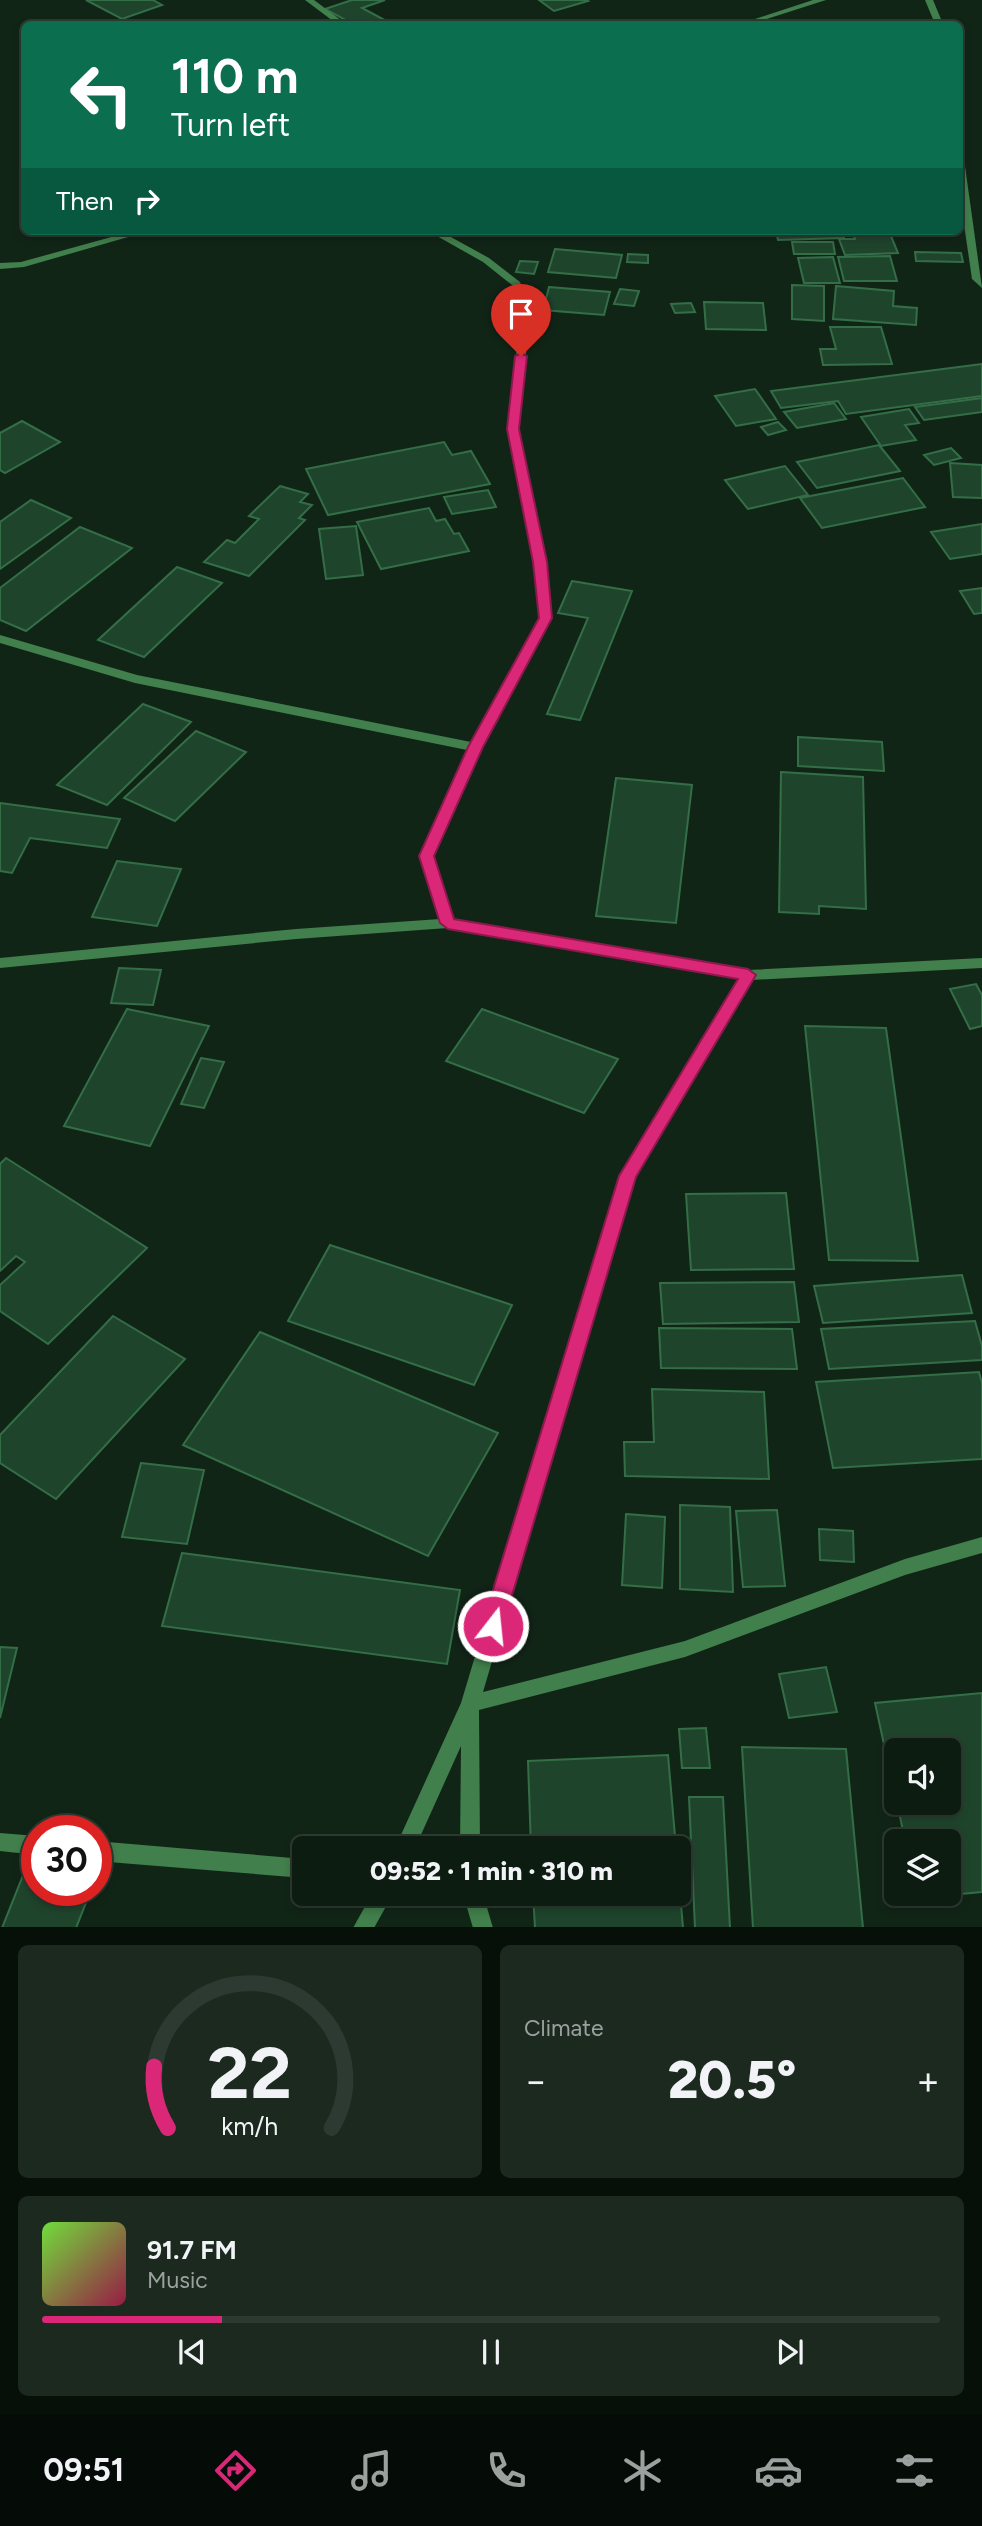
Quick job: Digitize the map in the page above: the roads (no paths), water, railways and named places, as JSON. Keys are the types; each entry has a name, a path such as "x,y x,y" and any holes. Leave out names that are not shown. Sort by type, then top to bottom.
{"street":[{"path":"309,0 338,21"},
{"path":"754,21 822,0"},
{"path":"929,0 938,21"},
{"path":"963,182 980,281"},
{"path":"0,266 21,265 130,235"},
{"path":"440,235 486,260 516,284 527,308 513,429 540,562 545,618 475,747 426,856 448,923"},
{"path":"0,639 135,679 475,747"},
{"path":"0,963 296,934 448,923 748,975 982,963"},
{"path":"410,1836 470,1704 627,1176 748,975"},
{"path":"470,1704 685,1648 905,1567 982,1545"},
{"path":"470,1704 470,1836"},
{"path":"0,1842 21,1844"},
{"path":"112,1852 292,1868"},
{"path":"363,1927 376,1906"},
{"path":"477,1906 483,1927"}]}
